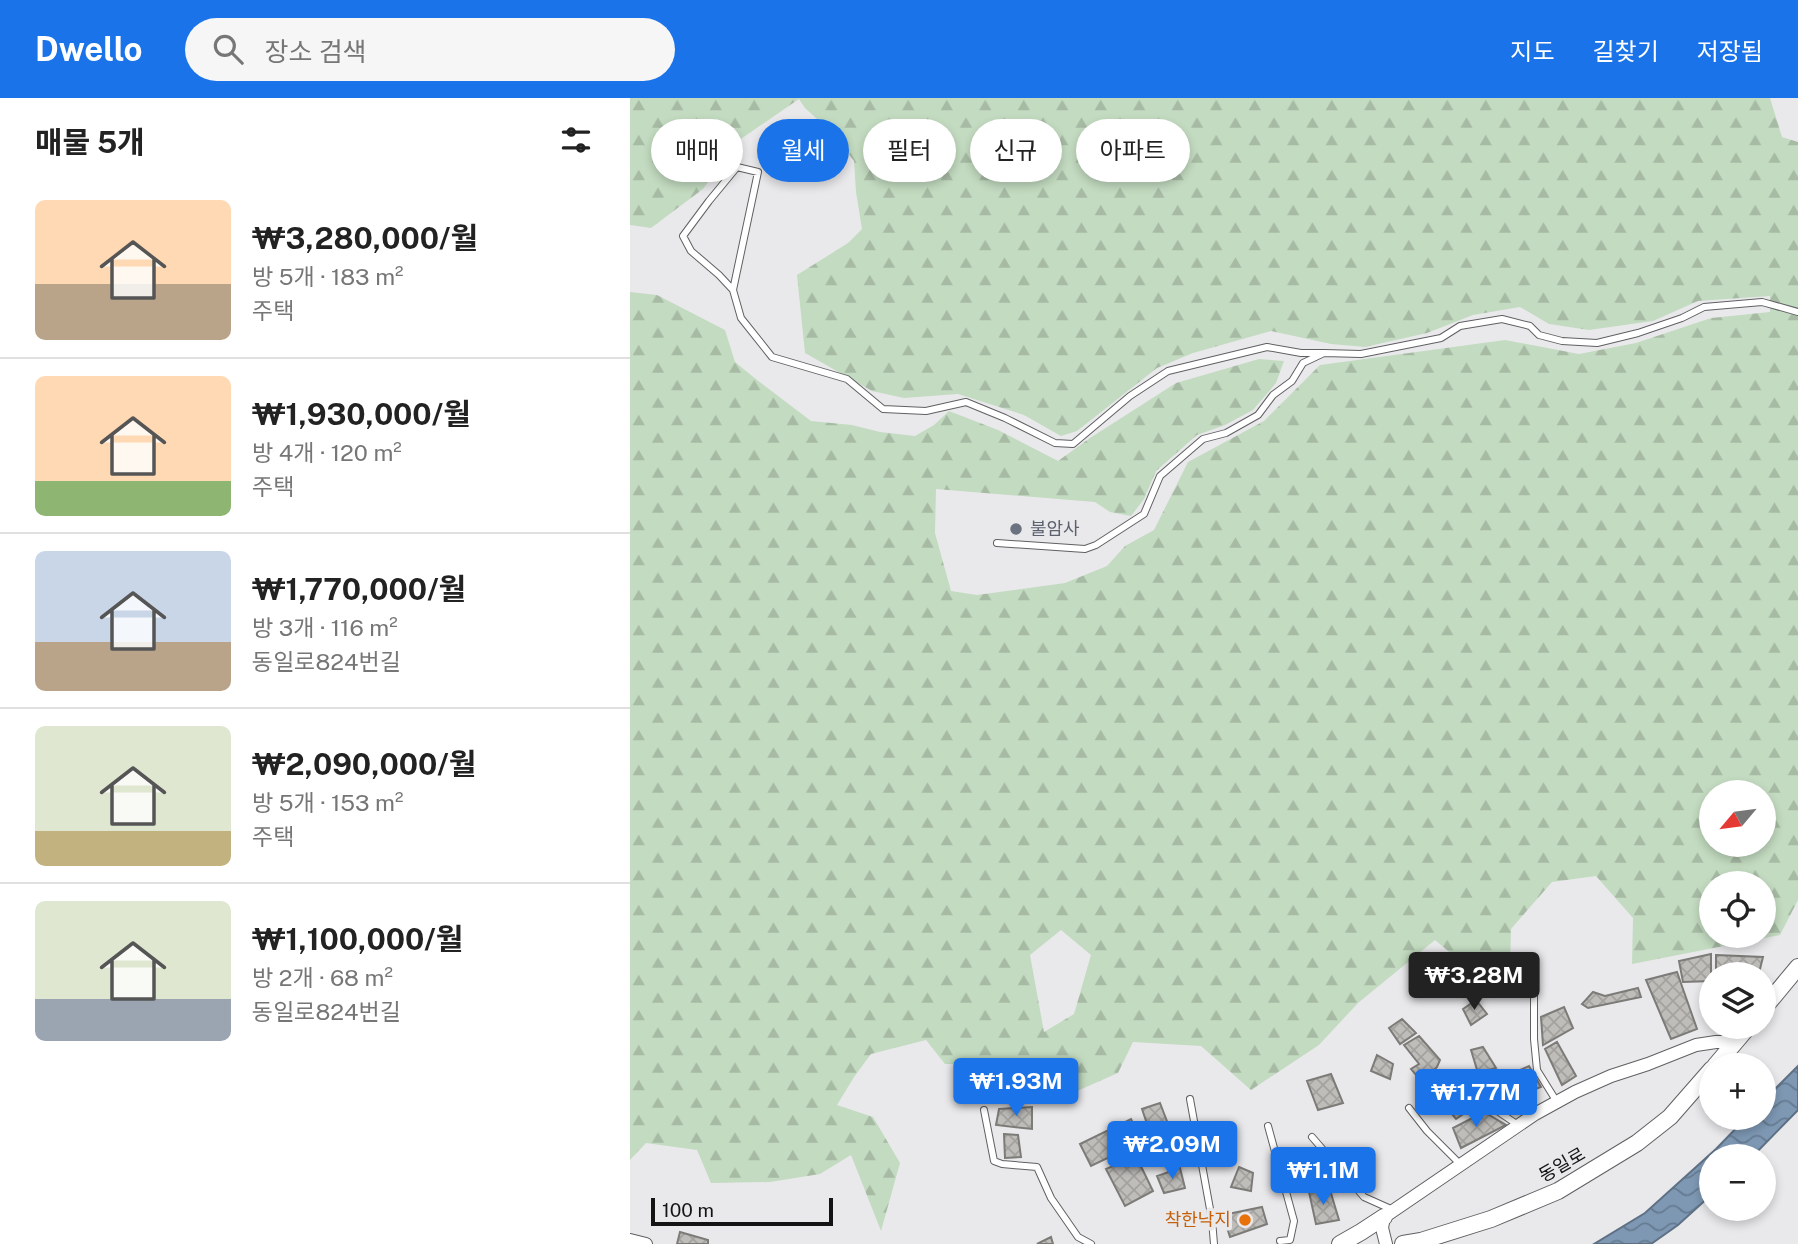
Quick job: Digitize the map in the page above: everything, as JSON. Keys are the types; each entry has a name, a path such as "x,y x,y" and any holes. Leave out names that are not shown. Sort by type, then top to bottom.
{"street":[{"path":"1776,994 1798,967"},
{"name":"동일로","path":"1726,1053 1738,1039"},
{"path":"1340,1244 1518,1125 1557,1102 1611,1076 1696,1045 1736,1042"},
{"name":"동일로","path":"1403,1244 1491,1219 1558,1191 1637,1143 1670,1117 1699,1084"},
{"path":"1386,1244 1382,1228 1388,1213"},
{"path":"630,1240 646,1244"}],"lane":[{"path":"733,290 691,251 683,236 737,167 758,172 733,290 741,318 772,357 847,379 883,409 926,411 966,402 1055,443 1073,444 1130,396 1168,371 1267,347 1301,353 1361,354 1441,338 1460,326 1502,319 1530,326 1539,335 1562,341 1597,343 1660,326 1704,307 1762,302 1798,312"},
{"path":"997,543 1085,549 1096,545 1144,514 1160,476 1203,439 1226,433 1258,415 1273,395 1292,381 1303,363 1324,353"},
{"path":"1534,994 1537,1070 1557,1102"},
{"path":"1479,1094 1490,1106 1518,1125"},
{"path":"1190,1099 1214,1244"},
{"path":"1523,1101 1535,1114"},
{"path":"1409,1108 1427,1131 1460,1164"},
{"path":"984,1110 994,1161 1037,1167 1051,1198 1078,1237 1091,1244"},
{"path":"1268,1126 1294,1221 1290,1242 1280,1241"},
{"path":"1312,1138 1364,1197 1388,1213"}],"green space":[{"path":"630,98 1770,98 1782,137 1798,142 1798,900 1780,935 1776,936 1776,871 1699,871 1699,948 1714,948 1632,964 1633,918 1596,876 1552,882 1511,929 1510,969 1470,995 1461,962 1435,940 1358,1003 1319,1045 1251,1090 1201,1046 1133,1042 1118,1073 1068,1095 1042,1071 986,1064 945,1064 926,1040 871,1054 837,1105 873,1117 900,1163 881,1231 851,1155 820,1174 770,1182 711,1183 697,1150 646,1143 630,1160 630,292 657,295 725,330 735,362 811,421 915,436 934,425 949,411 998,430 1058,461 1176,383 1259,359 1284,361 1276,383 1253,410 1225,425 1197,435 1156,471 1144,499 1131,516 1110,512 1095,502 936,489 935,533 951,591 977,595 1065,583 1107,566 1125,546 1154,530 1188,462 1264,421 1320,365 1505,340 1579,354 1636,343 1711,318 1770,312 1770,296 1698,301 1653,321 1589,330 1549,324 1520,307 1473,315 1427,333 1365,347 1331,344 1271,331 1193,353 1157,368 1077,431 1061,436 1024,415 958,394 904,398 872,391 805,353 797,275 848,243 862,229 854,161 849,155 849,119 817,119 799,99 770,119 757,119 757,128 743,138 743,119 651,119 651,182 708,182 703,189 651,228 630,225","holes":["1061,930 1091,955 1074,1014 1044,1032 1030,955"]}],"water":[{"path":"1798,1066 1798,1110 1765,1144 1721,1144 1734,1130 1776,1130 1776,1088"},
{"path":"1699,1164 1699,1206 1678,1225 1651,1244 1594,1244 1645,1213"}],"building":[{"path":"1711,954 1711,962 1699,962 1699,981 1683,982 1679,961"},
{"path":"1716,955 1763,957 1762,962 1716,962"},
{"path":"1677,972 1697,1029 1671,1039 1646,980"},
{"path":"1638,988 1641,997 1588,1008 1582,1004 1593,992 1605,996"},
{"path":"1476,1000 1487,1014 1471,1025 1463,1009"},
{"path":"1564,1007 1573,1028 1543,1045 1541,1017"},
{"path":"1402,1019 1416,1033 1400,1044 1389,1028"},
{"path":"1419,1036 1440,1060 1437,1067 1422,1082 1411,1069 1419,1064 1404,1045"},
{"path":"1557,1042 1576,1076 1562,1085 1545,1049"},
{"path":"1483,1047 1496,1068 1478,1073 1471,1050"},
{"path":"1377,1055 1393,1064 1390,1079 1371,1071"},
{"path":"1529,1066 1541,1087 1527,1092 1520,1070"},
{"path":"1512,1071 1519,1084 1501,1095 1494,1083"},
{"path":"1331,1074 1343,1103 1318,1110 1307,1081"},
{"path":"990,1075 1043,1076 1046,1093 991,1094"},
{"path":"1462,1092 1471,1109 1456,1119 1443,1103"},
{"path":"1160,1103 1168,1124 1148,1127 1142,1109"},
{"path":"1032,1107 1032,1129 996,1125 999,1109"},
{"path":"1484,1112 1506,1125 1461,1148 1453,1128"},
{"path":"1131,1119 1141,1142 1091,1166 1080,1144"},
{"path":"1004,1134 1018,1135 1021,1157 1005,1158"},
{"path":"1166,1134 1174,1160 1156,1163 1144,1138"},
{"path":"1136,1156 1153,1191 1125,1206 1106,1169"},
{"path":"1239,1167 1253,1173 1251,1191 1231,1187"},
{"path":"1180,1168 1185,1188 1164,1193 1157,1176"},
{"path":"1330,1190 1339,1220 1316,1224 1309,1192"},
{"name":"착한낙지","path":"1262,1207 1267,1224 1230,1237 1223,1215"},
{"path":"680,1232 708,1240 708,1244 677,1244"},
{"path":"1051,1237 1053,1244 1037,1244"}],"place":[{"name":"불암사","path":"1016,529"},
{"name":"착한낙지","path":"1245,1220"}]}
